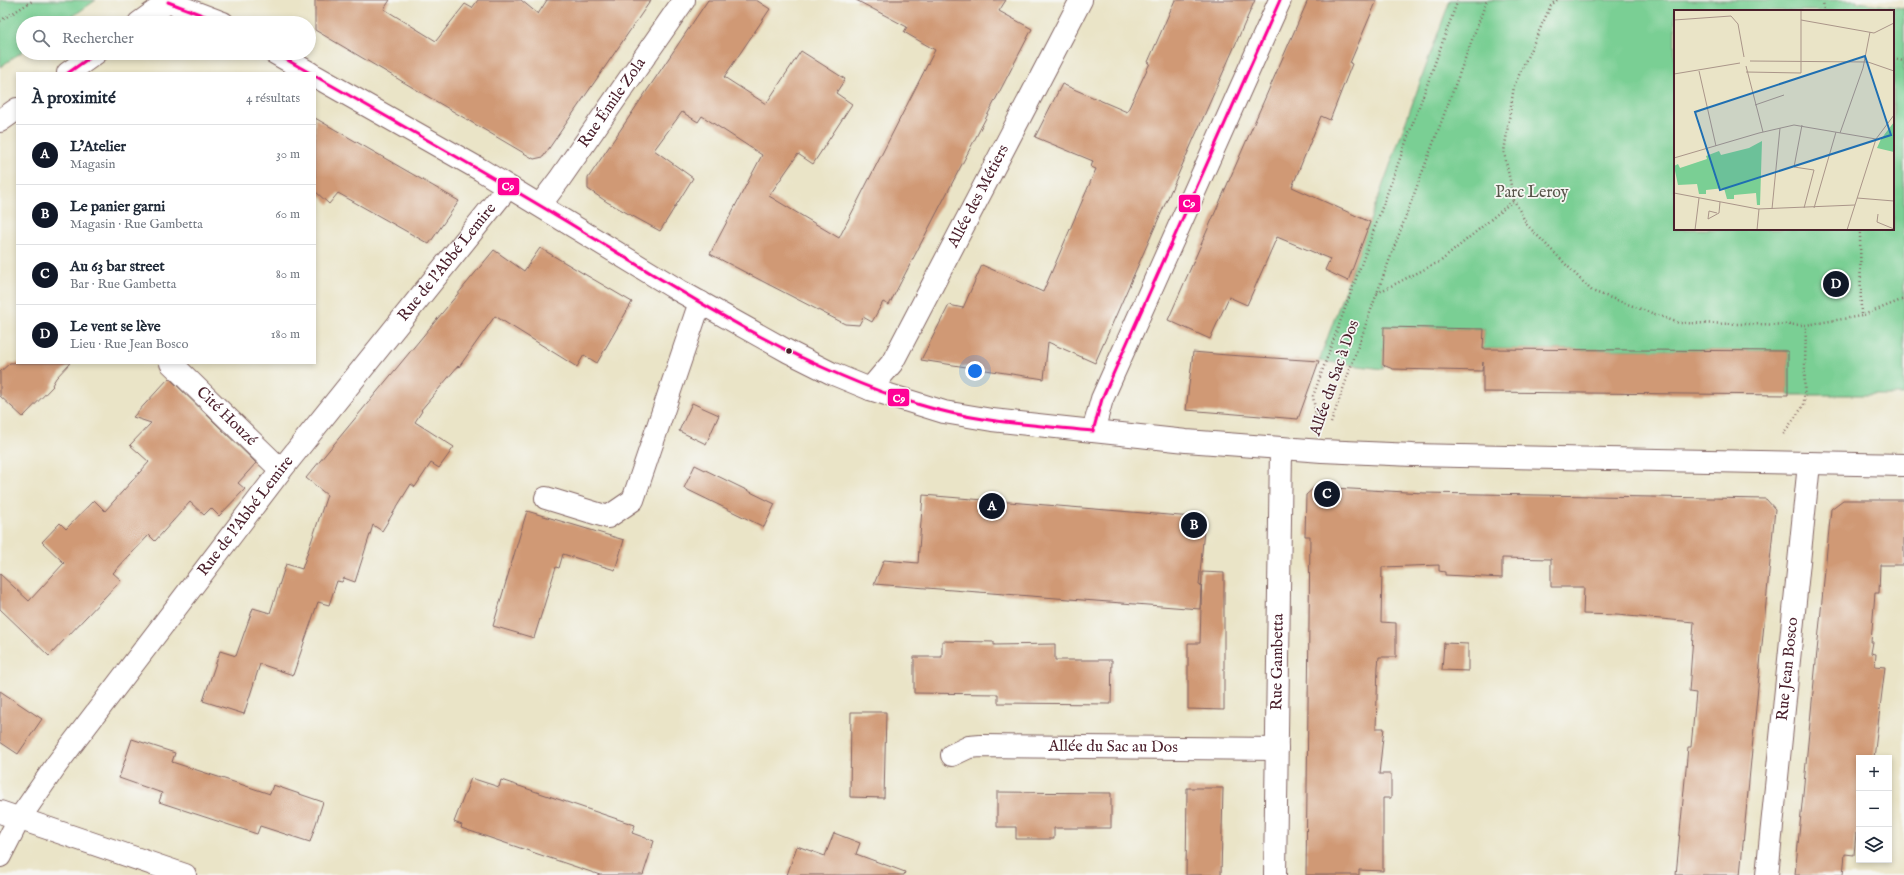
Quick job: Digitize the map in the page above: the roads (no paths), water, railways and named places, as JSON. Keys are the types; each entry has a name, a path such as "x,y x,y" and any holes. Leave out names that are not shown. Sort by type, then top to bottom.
{"street":[{"name":"Rue Émile Zola","path":"540,205 684,0"},
{"name":"Allée des Métiers","path":"870,389 892,363 1081,0"},
{"path":"1093,431 1102,399 1280,0"},
{"path":"154,8 191,16"},
{"path":"69,72 86,60"},
{"path":"287,60 308,72"},
{"path":"316,77 540,205 700,302 789,352 831,373 870,389 918,405 992,420 1093,431 1322,451 1421,455 1904,465"},
{"path":"0,121 16,110"},
{"name":"Rue de l'Abbé Lemire","path":"0,856 10,816 57,764 280,470 508,187"},
{"path":"546,498 608,516 633,500 700,302"},
{"name":"Cité Houzé","path":"172,364 280,470"},
{"name":"Rue Gambetta","path":"1275,875 1281,448"},
{"name":"Rue Jean Bosco","path":"1767,875 1809,464"},
{"name":"Allée du Sac au Dos","path":"952,755 969,747 981,746 1277,749"},
{"path":"10,816 185,875"}],"place":[{"name":"Le vent se lève","path":"1836,284"},
{"name":"Au 63 bar street","path":"1327,494"},
{"name":"L’Atelier","path":"992,506"},
{"name":"Le panier garni","path":"1194,525"}],"park label":[{"name":"Parc Leroy","path":"1532,193"}]}
